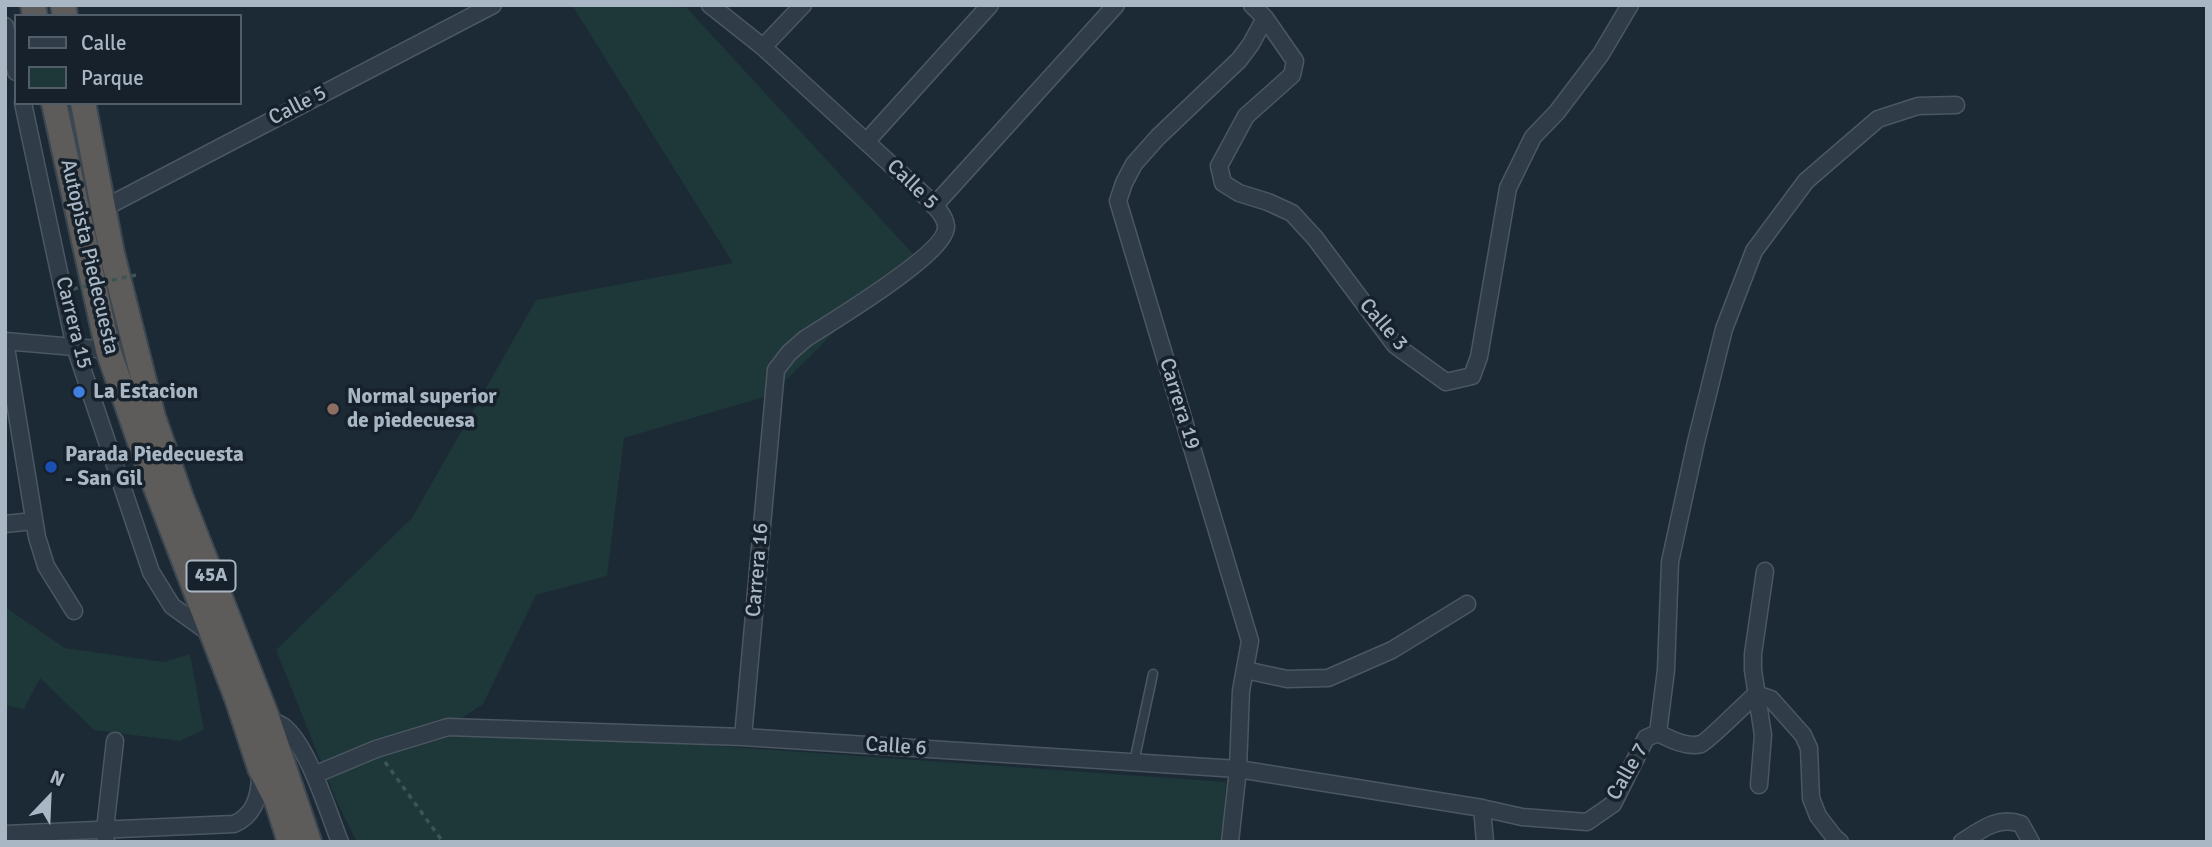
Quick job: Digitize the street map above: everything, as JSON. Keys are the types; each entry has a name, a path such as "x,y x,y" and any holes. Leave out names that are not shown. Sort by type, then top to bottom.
{"highway":[{"name":"Autopista Piedecuesta","path":"54,105 108,350 155,485 290,842"},
{"name":"Autopista Piedecuesta","path":"83,105 112,254 153,417 181,498 268,720 309,842"}],"street":[{"name":"Calle 5","path":"104,208 493,5"},
{"name":"Calle 5","path":"709,5 763,47 866,142 934,206 946,226 944,236 919,262 804,339 789,353 776,370 772,402"},
{"path":"763,47 803,5"},
{"path":"866,142 989,5"},
{"path":"934,206 1116,5"},
{"name":"Calle 3","path":"1252,5 1265,18 1294,61 1292,75 1246,116 1219,166 1223,183 1239,193 1292,213 1315,238 1395,345 1446,382 1472,376 1479,357 1508,188 1533,137 1557,112 1601,54 1630,5"},
{"name":"Carrera 19","path":"1230,842 1238,769 1241,691 1250,641 1118,201 1134,164 1158,137 1239,60 1265,18"},
{"path":"5,26 14,64"},
{"path":"1658,733 1666,670 1670,562 1724,329 1754,251 1806,181 1878,119 1918,106 1956,104"},
{"name":"Carrera 15","path":"23,105 75,347 151,572 172,606 212,635"},
{"path":"74,611 46,566 34,521 5,341 108,350"},
{"name":"Carrera 16","path":"743,737 772,402"},
{"path":"5,524 34,521"},
{"path":"1759,785 1763,735 1753,654 1765,571"},
{"path":"1245,670 1287,679 1328,678 1392,650 1467,604"},
{"path":"1756,694 1771,699 1803,735 1809,748 1811,798 1818,816 1840,842"},
{"name":"Calle 7","path":"1482,808 1522,817 1587,822 1613,804 1646,738 1658,733 1690,745 1703,744 1756,694"},
{"path":"268,720 282,725 297,741 314,775 340,842"},
{"name":"Calle 6","path":"314,775 376,749 448,727 743,737 1238,769 1482,808"},
{"path":"106,835 115,741"},
{"path":"5,834 106,835 234,824 244,820 251,812 260,792 260,768"},
{"path":"276,801 274,825 278,842"},
{"path":"1482,808 1485,842"},
{"path":"1962,842 1984,828 2007,819 2021,824 2031,842"}],"lane":[{"path":"1134,762 1153,674"}],"path":[{"path":"74,289 136,275"},
{"path":"376,749 443,842"}],"green space":[{"path":"572,5 658,5 687,8 913,254 771,395 624,438 607,576 536,595 483,704 449,727 1226,782 1222,842 357,842 337,802 276,650 412,518 536,300 733,263"},
{"path":"5,607 65,648 164,662 190,654 204,730 180,741 94,730 40,678 24,709 5,705"}],"place":[{"name":"La Estacion","path":"79,392"},
{"name":"Normal superior de piedecuesa","path":"333,409"},
{"name":"Parada Piedecuesta - San Gil","path":"51,467"}]}
